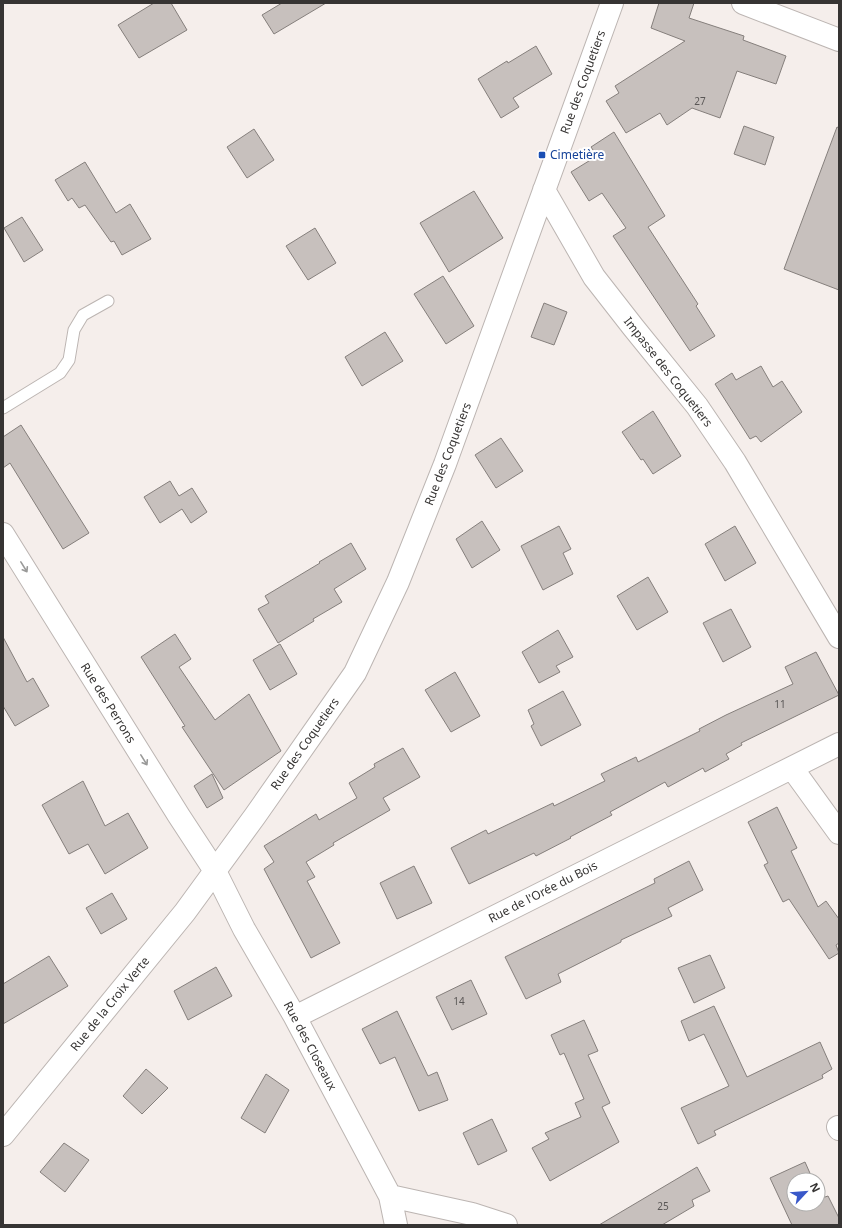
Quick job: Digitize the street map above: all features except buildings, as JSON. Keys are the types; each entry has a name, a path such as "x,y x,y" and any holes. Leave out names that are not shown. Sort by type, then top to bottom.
{"street":[{"name":"Rue des Coquetiers","path":"215,871 355,673 398,582 445,464 612,3"},
{"path":"743,3 839,40"},
{"name":"Impasse des Coquetiers","path":"544,190 594,277 633,328 698,406 735,462 839,637"},
{"name":"Rue des Perrons","path":"3,534 215,871"},
{"name":"Rue de l'Orée du Bois","path":"295,1017 839,744"},
{"path":"792,768 839,833"},
{"name":"Rue des Closeaux","path":"215,871 244,929 295,1017 390,1196 396,1225"},
{"name":"Rue de la Croix Verte","path":"3,1135 173,928 215,871"},
{"path":"390,1196 472,1214 506,1225"}],"lane":[{"path":"3,408 60,373 69,360 74,330 83,315 108,301"}],"place":[{"name":"Cimetière","path":"542,155"}]}
